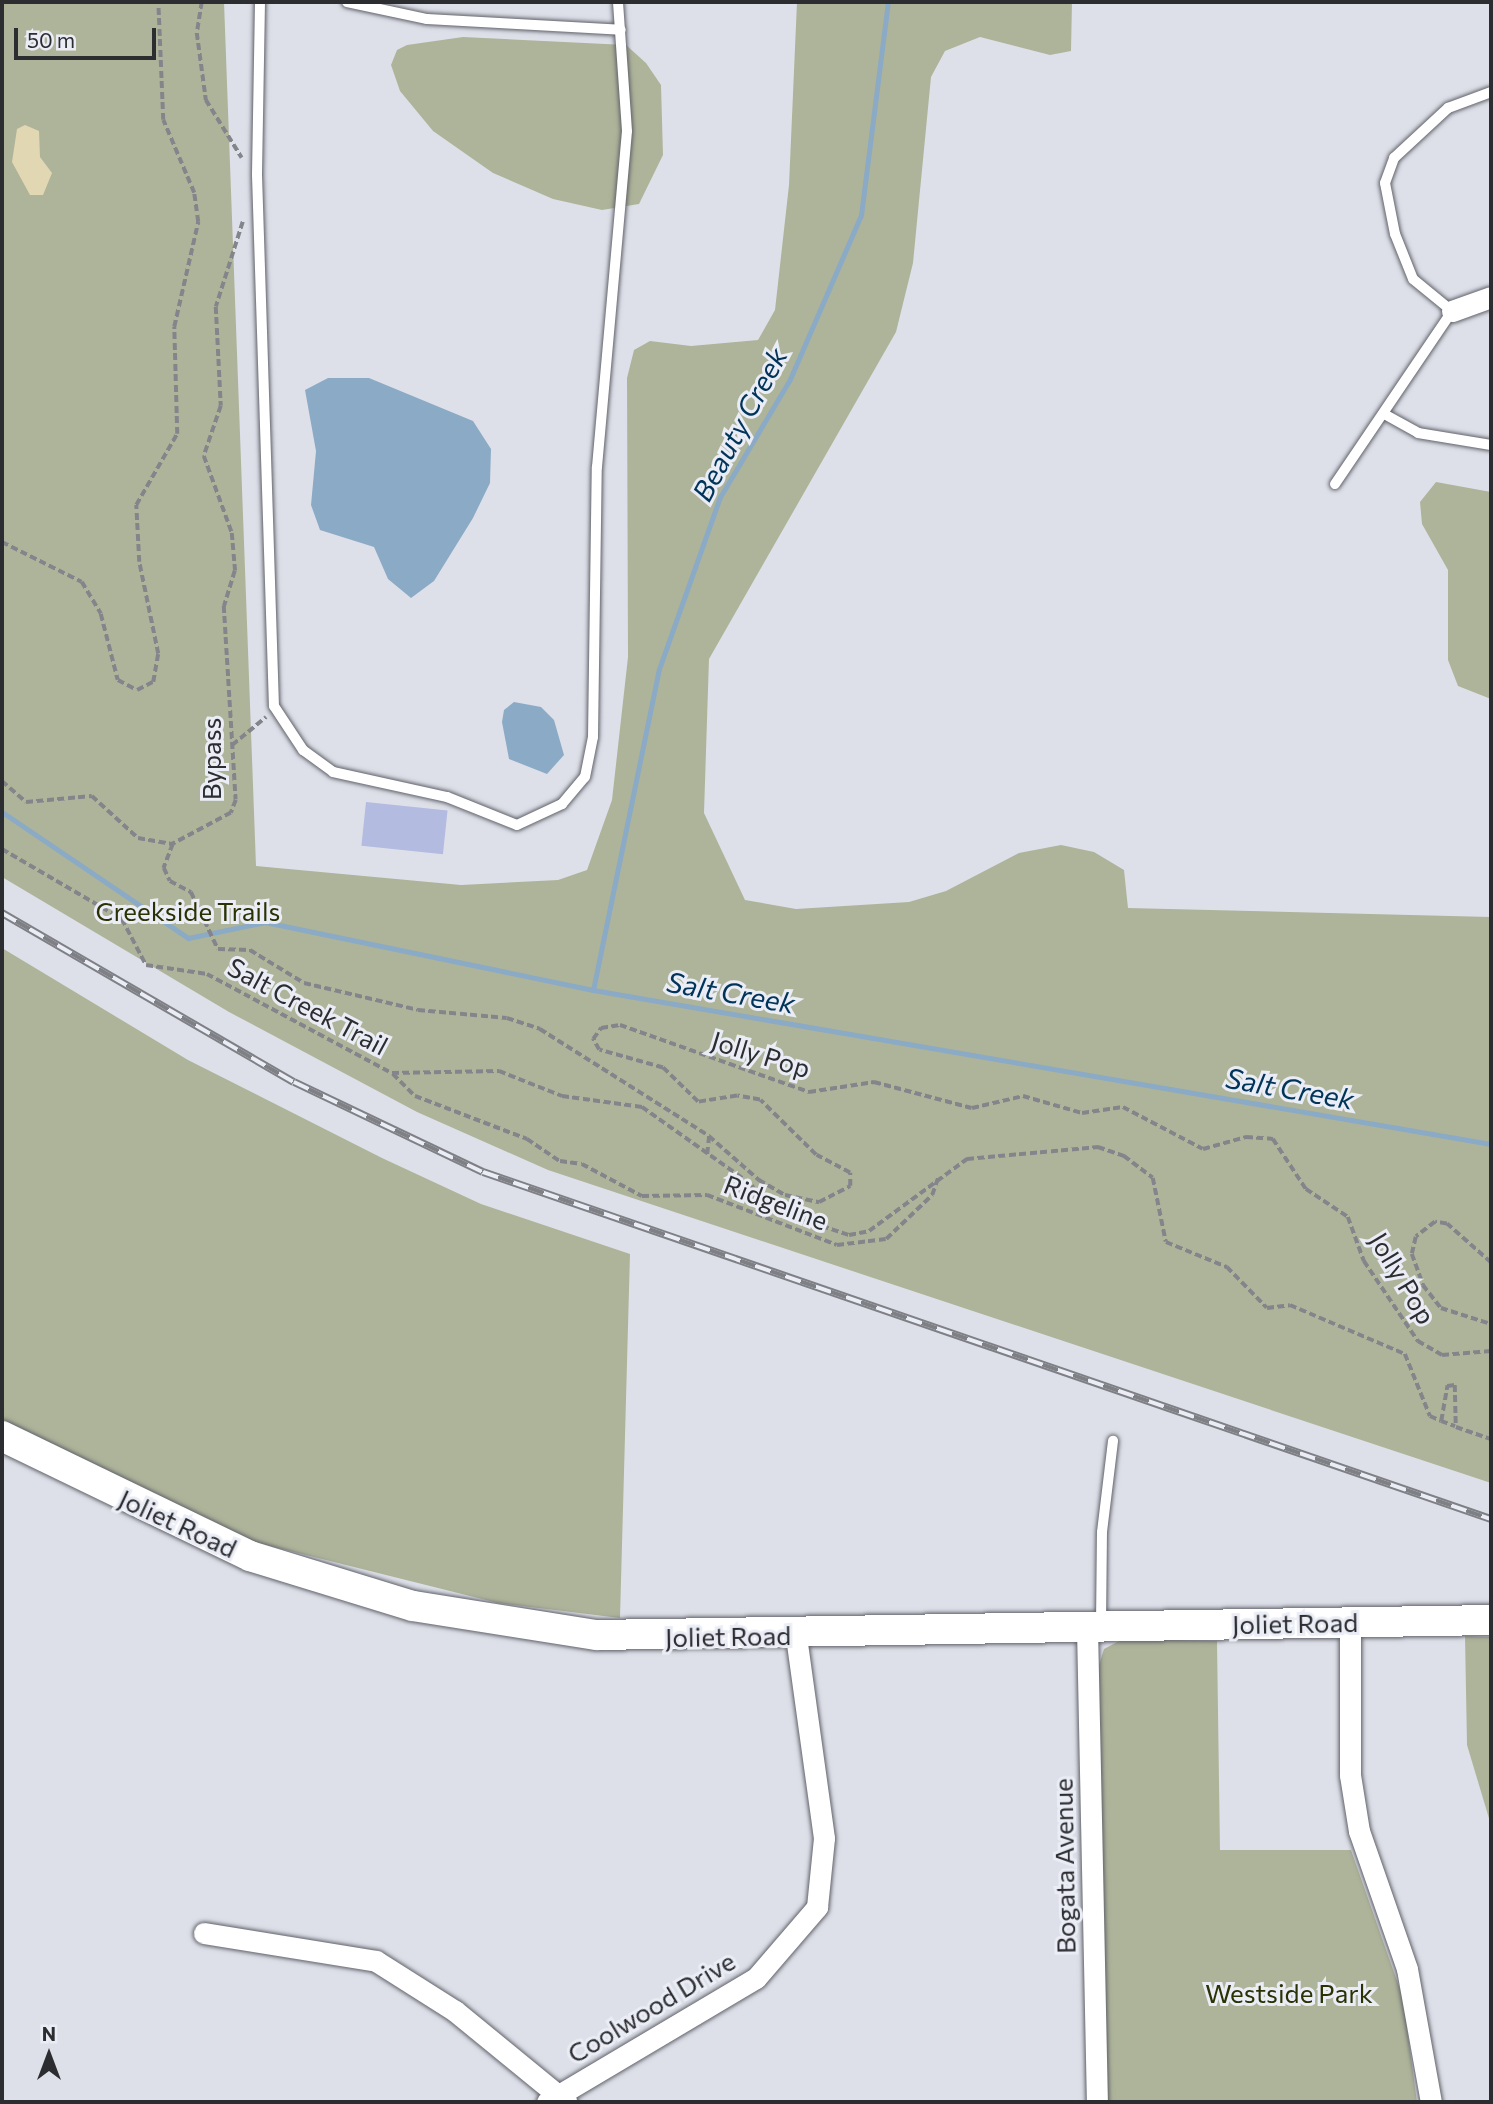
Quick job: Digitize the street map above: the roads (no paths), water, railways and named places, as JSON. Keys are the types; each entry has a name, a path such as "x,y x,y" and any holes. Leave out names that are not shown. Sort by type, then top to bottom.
{"main road":[{"name":"Joliet Road","path":"2,1436 250,1556 413,1606 597,1635 796,1635 1491,1620"}],"street":[{"path":"1452,311 1491,297"},
{"path":"1350,1622 1350,1775 1359,1831 1407,1969 1431,2102"},
{"name":"Bogata Avenue","path":"1094,1628 1097,2102"},
{"name":"Coolwood Drive","path":"557,2100 756,1978 817,1907 824,1838 796,1635"},
{"path":"204,1933 376,1961 455,2011 557,2100"}],"lane":[{"path":"261,2 257,175 274,706 303,750 333,772 447,797 493,819 517,825 540,820 585,778 593,737 597,467 626,131 618,2"},
{"path":"347,2 427,19 621,30"},
{"path":"1335,484 1386,415 1410,367 1452,311 1413,279 1385,183 1394,158 1448,108 1491,92"},
{"path":"1386,415 1418,433 1491,445"},
{"path":"1094,1628 1113,1441"}],"water":[{"path":"328,378 369,378 473,421 491,449 490,483 473,518 434,581 411,598 388,579 374,547 320,530 311,505 316,451 305,390"},
{"path":"514,702 541,707 554,720 564,755 547,774 509,759 502,722 504,710"}],"waterway":[{"name":"Beauty Creek","path":"593,990 659,669 720,497 790,379 861,215 888,2"},
{"name":"Salt Creek","path":"2,812 188,938 265,922 593,990 1491,1144"}],"railway":[{"path":"2,913 294,1082 483,1172 1491,1519"}],"park label":[{"name":"Creekside Trails","path":"188,911"},
{"name":"Westside Park","path":"1289,1993"}]}
